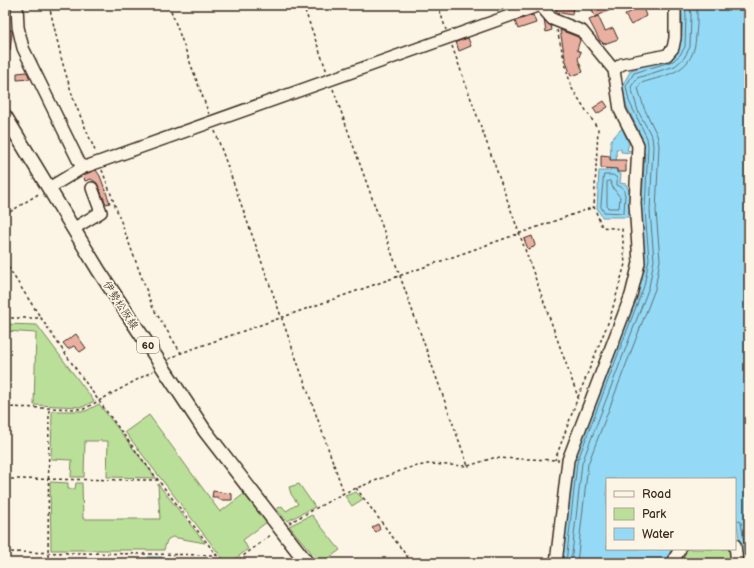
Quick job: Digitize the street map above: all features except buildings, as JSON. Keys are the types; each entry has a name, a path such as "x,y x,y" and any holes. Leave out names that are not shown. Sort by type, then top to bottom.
{"main road":[{"name":"伊勢松阪線","path":"5,116 73,229 210,438 307,563"}],"street":[{"path":"17,5 18,27 23,48 82,168"},
{"path":"49,188 82,168 540,5 555,20 582,31 614,70 620,110 638,145 635,203 639,263 631,295 568,460 556,563"},
{"path":"614,70 622,64 667,55 673,48 675,38 675,5"},
{"path":"73,229 101,212 92,188"},
{"path":"672,563 679,550"},
{"path":"736,550 737,563"}],"path":[{"path":"49,5 62,61 74,100 154,308 181,353"},
{"path":"169,5 344,493 408,468 428,464 468,466 493,458 555,460 578,397 610,318 625,264 622,229 602,227 594,207 598,129 571,87 555,20"},
{"path":"303,5 468,466"},
{"path":"438,5 578,397"},
{"path":"5,215 49,188"},
{"path":"5,407 84,409 181,353 400,274 594,207"},
{"path":"5,262 41,318 99,401 223,563"},
{"path":"5,318 41,318"},
{"path":"48,563 49,408"},
{"path":"5,480 160,480"},
{"path":"356,488 409,559 409,563"},
{"path":"5,552 217,555"}],"green space":[{"path":"5,324 37,325 94,401 83,407 34,405 36,333 5,331"},
{"path":"99,404 156,478 107,477 108,441 85,441 84,477 71,477 72,460 51,459 52,411 86,411"},
{"path":"149,415 220,512 244,494 267,522 243,540 248,549 230,563 226,563 125,432"},
{"path":"50,482 68,483 68,489 75,489 76,483 82,483 83,519 160,519 158,484 205,543 172,537 167,540 164,550 51,550"},
{"path":"299,484 315,507 287,521 276,509 282,506 286,511 298,504 291,494 289,487"},
{"path":"356,492 363,499 352,506 345,496"},
{"path":"312,515 340,550 322,563 320,563 289,526"},
{"path":"682,550 732,550 733,563 675,563"}],"water":[{"path":"681,5 749,5 749,563 743,563 736,518 736,478 606,478 606,550 671,550 664,563 562,563 572,463 640,284 645,259 641,212 645,153 641,152 642,148 644,147 643,140 626,105 622,86 631,70 672,57 679,47 681,40"},
{"path":"622,128 629,144 627,150 631,151 632,153 621,152 621,149 616,149 617,173 621,174 620,183 626,184 630,193 629,217 602,217 597,208 599,171 610,171 611,140"},
{"path":"148,557 162,557 162,562 171,563 148,563"}]}
